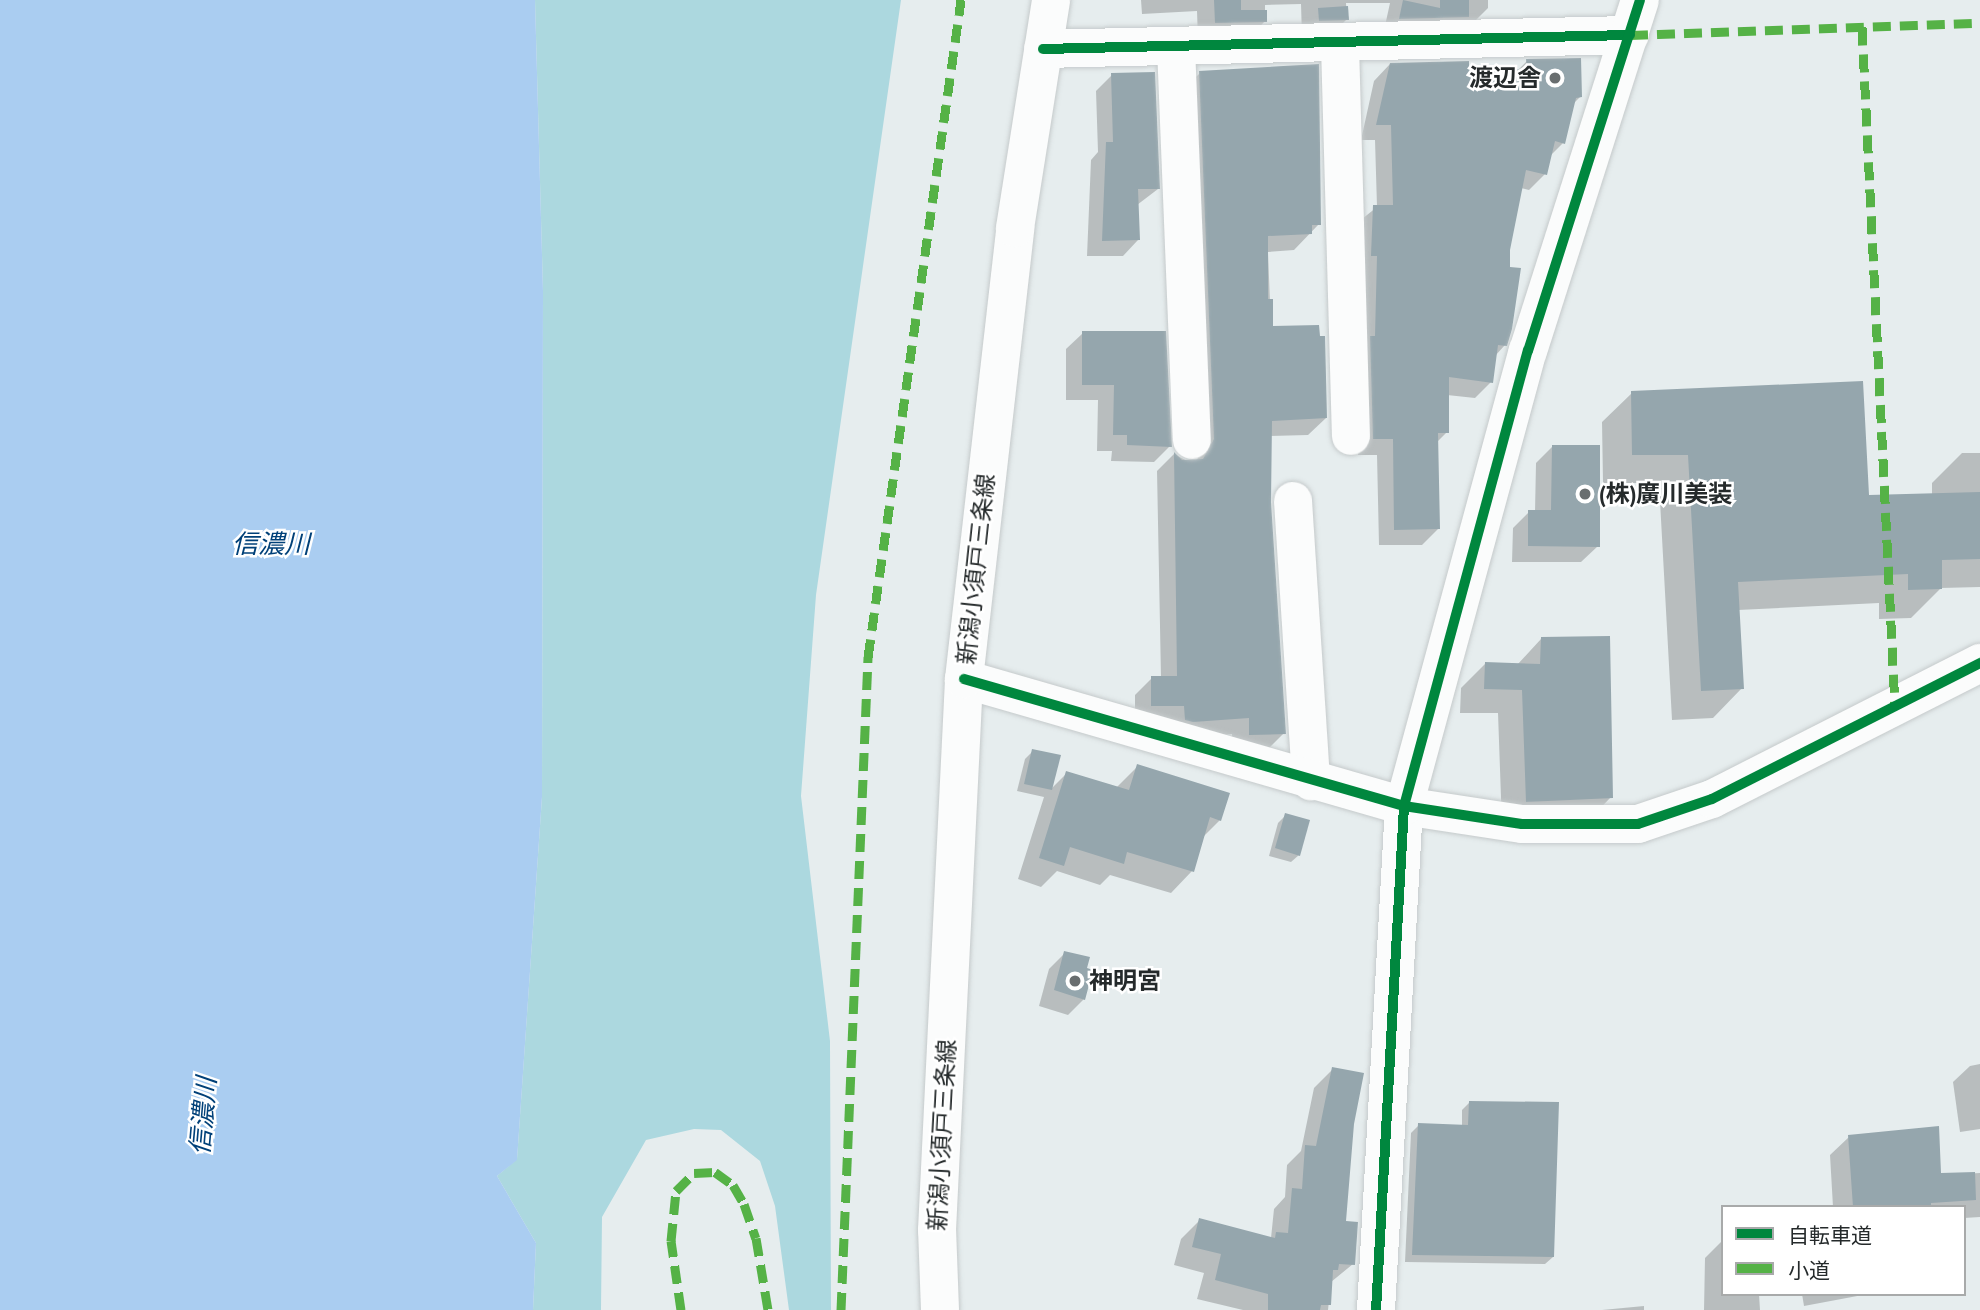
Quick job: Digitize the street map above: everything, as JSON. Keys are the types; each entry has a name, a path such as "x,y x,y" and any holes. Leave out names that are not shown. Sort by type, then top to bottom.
{"street":[{"name":"新潟小須戸三条線","path":"940,1310 937,1230 964,678 1015,228 1051,0"},
{"path":"1043,50 1340,45 1635,18 1528,351 1404,806 1376,1310"},
{"path":"1340,45 1351,436"},
{"path":"1176,47 1192,440"},
{"path":"1293,501 1311,781"},
{"path":"964,678 1404,806 1522,824 1638,824 1712,799 1980,663"}],"shaded area":[{"path":"535,0 901,0 816,595 801,796 830,1041 831,1310 789,1310 775,1206 760,1161 721,1130 694,1129 646,1140 602,1217 601,1310 533,1310 536,1243 497,1176 517,1159 542,797 543,291"}],"water":[{"name":"信濃川","path":"0,0 535,0 543,291 542,797 517,1160 497,1176 536,1243 533,1310 0,1310"}],"building":[{"path":"1214,0 1241,0 1241,10 1267,10 1267,22 1215,23"},
{"path":"1403,0 1440,8 1440,0 1469,0 1469,17 1399,19"},
{"path":"1348,6 1349,20 1319,21 1318,8"},
{"path":"1581,58 1582,97 1576,98 1565,144 1555,141 1547,175 1526,170 1510,250 1510,267 1521,268 1512,329 1507,346 1498,345 1493,383 1449,377 1449,433 1438,433 1440,529 1394,530 1393,439 1373,439 1370,336 1375,336 1377,256 1371,256 1373,205 1393,205 1391,125 1376,125 1390,63 1469,61 1469,67 1527,70 1526,59"},
{"path":"1319,64 1321,225 1312,225 1312,234 1268,236 1268,299 1273,299 1273,326 1319,325 1320,336 1325,336 1327,418 1272,421 1271,502 1286,734 1249,735 1249,718 1193,722 1185,720 1184,706 1151,706 1151,676 1177,676 1174,452 1182,460 1203,459 1214,439 1199,71"},
{"path":"1155,72 1160,189 1138,189 1140,240 1102,241 1106,142 1113,142 1111,73"},
{"path":"1082,331 1166,331 1172,447 1127,445 1127,435 1113,435 1114,385 1082,385"},
{"path":"1863,381 1869,495 1980,492 1980,559 1942,560 1942,589 1908,590 1908,574 1738,582 1744,689 1701,691 1688,455 1632,455 1631,391"},
{"name":"(株)廣川美装","path":"1552,445 1600,445 1600,547 1528,546 1528,510 1551,510"},
{"path":"1610,636 1613,798 1526,802 1522,690 1484,689 1485,662 1540,664 1541,637"},
{"path":"1032,749 1061,755 1052,790 1024,784"},
{"path":"1137,764 1230,793 1221,821 1210,817 1194,872 1127,852 1124,864 1070,847 1064,866 1039,858 1066,771 1129,790"},
{"path":"1285,813 1310,820 1300,856 1275,848"},
{"path":"1064,951 1090,957 1087,968 1093,970 1085,1000 1054,990"},
{"path":"1332,1067 1364,1073 1354,1124 1346,1221 1358,1222 1355,1265 1339,1264 1338,1270 1333,1270 1331,1305 1321,1305 1320,1310 1268,1310 1268,1294 1215,1280 1221,1254 1192,1247 1199,1218 1275,1238 1276,1232 1288,1233 1292,1188 1302,1189 1305,1145 1316,1146"},
{"path":"1469,1101 1559,1102 1554,1257 1412,1255 1418,1123 1468,1125"},
{"path":"1939,1126 1941,1173 1975,1172 1976,1200 1931,1205 1853,1205 1848,1135"}],"marked path":[{"path":"841,1310 868,657 961,0"},
{"path":"1630,35 1980,23"},
{"path":"1862,27 1895,706"},
{"path":"681,1310 671,1241 676,1191 694,1173 715,1172 733,1185 744,1204 756,1238 768,1310"}],"cycle path":[{"path":"1376,1310 1404,806 1528,351 1640,0"},
{"path":"1043,49 1630,35"},
{"path":"964,679 1404,806 1522,824 1638,824 1712,799 1980,663"}],"place":[{"name":"渡辺舎","path":"1555,78"},
{"name":"(株)廣川美装","path":"1585,494"},
{"name":"神明宮","path":"1075,981"}]}
